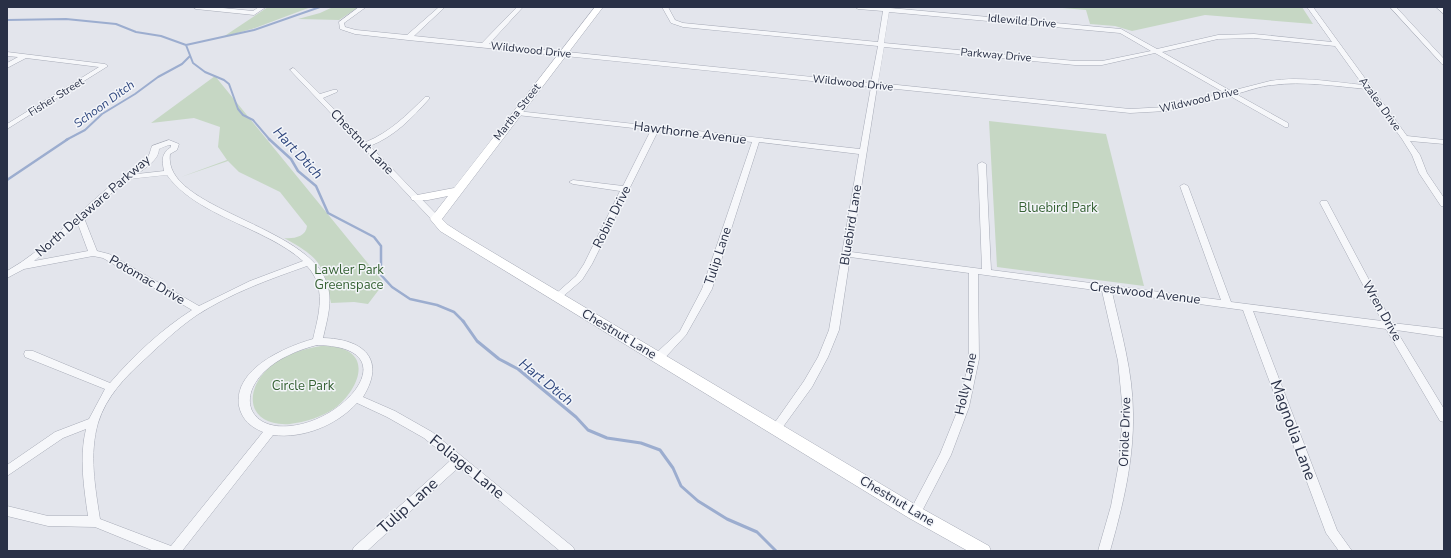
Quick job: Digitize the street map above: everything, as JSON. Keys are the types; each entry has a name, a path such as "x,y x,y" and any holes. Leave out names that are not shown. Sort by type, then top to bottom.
{"street":[{"path":"196,7 254,13 263,7"},
{"name":"Wildwood Drive","path":"363,7 341,23 342,28 355,32 408,38 1130,111 1163,110 1271,83 1287,81 1305,81 1367,87"},
{"path":"408,38 442,7"},
{"path":"484,45 520,7"},
{"name":"Martha Street","path":"436,219 599,7"},
{"name":"Parkway Drive","path":"665,7 671,20 676,24 688,26 1089,63 1114,61 1218,37 1236,36 1336,44"},
{"name":"Idlewild Drive","path":"858,7 964,14 1122,31 1285,125"},
{"name":"Azalea Drive","path":"1310,7 1405,138 1416,155 1423,173 1444,204"},
{"path":"1393,7 1444,63"},
{"path":"1439,7 1444,12"},
{"name":"Bluebird Lane","path":"776,428 808,384 823,356 834,330 887,8"},
{"path":"7,54 25,56"},
{"path":"7,66 25,56"},
{"name":"Fisher Street","path":"7,127 105,66 25,56"},
{"name":"Chestnut Lane","path":"293,70 444,228 915,513 983,551"},
{"path":"319,97 335,91"},
{"path":"366,145 380,140 393,132 427,98"},
{"name":"Hawthorne Avenue","path":"516,113 863,152"},
{"name":"Robin Drive","path":"558,297 579,278 588,264 655,129"},
{"path":"1405,138 1444,142"},
{"name":"Tulip Lane","path":"658,358 683,333 707,289 756,141"},
{"name":"North Delaware Parkway","path":"7,274 21,267 80,218 112,188 128,178 148,162 155,152 155,148 169,142 175,144 174,148 166,153 165,158 169,173"},
{"path":"982,164 987,272"},
{"path":"128,178 169,173 182,187 197,199 286,244 309,262 320,276 325,293 322,319 317,341"},
{"path":"573,182 626,189"},
{"path":"1184,186 1227,303"},
{"path":"416,198 457,191"},
{"name":"Wren Drive","path":"1324,203 1389,326 1444,418"},
{"name":"Potomac Drive","path":"80,218 93,253"},
{"name":"Potomac Drive","path":"21,267 93,253 106,256 199,310"},
{"name":"Crestwood Avenue","path":"847,254 1227,303 1444,333"},
{"path":"95,522 88,477 88,446 93,422 110,388 168,333 199,310 261,279 309,262"},
{"name":"Holly Lane","path":"915,513 945,455 964,407 974,359 972,270"},
{"name":"Oriole Drive","path":"1104,551 1117,506 1125,463 1128,412 1123,361 1106,288"},
{"name":"Magnolia Lane","path":"1246,306 1332,533 1346,551"},
{"path":"317,341 347,343 361,352 365,358 368,372 366,381 356,398 339,413 317,425 292,431 270,430 258,425 249,417 244,407 245,395 250,383 259,371 271,360 301,345 317,341"},
{"path":"29,354 110,388"},
{"name":"Foliage Lane","path":"356,398 391,414 428,434 569,551"},
{"path":"7,471 59,435 93,422"},
{"path":"174,551 270,430"},
{"name":"Tulip Lane","path":"358,551 459,460"},
{"path":"7,512 48,521 95,522 169,551"}],"green space":[{"path":"268,7 311,7 255,28 223,37"},
{"path":"333,7 359,7 339,20 298,19 320,13"},
{"path":"1051,7 1302,7 1313,24 1205,15 1132,31 1115,26 1090,24 1086,10"},
{"name":"Lawler Park Greenspace","path":"215,76 384,283 368,304 354,302 331,303 325,279 318,263 305,251 284,238 295,238 302,235 307,226 280,192 239,172 228,161 181,177 227,160 218,147 220,127 194,118 151,123"},
{"name":"Bluebird Park","path":"989,121 1106,134 1144,286 997,267"},
{"name":"Circle Park","path":"321,346 336,347 348,351 355,358 358,366 358,374 350,393 335,408 313,419 290,424 276,423 265,420 257,413 253,396 256,386 262,376 271,366 282,358 301,350"}],"waterway":[{"path":"186,45 254,30 320,7"},
{"name":"Hart Dtich","path":"7,20 66,19 116,24 136,32 161,36 186,45"},
{"name":"Hart Dtich","path":"186,45 193,63 205,72 224,80 229,84 238,109 243,115 253,120 270,140"},
{"name":"Schoon Ditch","path":"66,140 85,130 102,114 135,94 158,77 182,64 190,56"},
{"name":"Schoon Ditch","path":"7,180 68,139"},
{"name":"Hart Dtich","path":"270,140 291,159 298,171 316,186 328,213 374,237 381,246 381,275 392,287 410,299 437,305 454,312 463,321"},
{"name":"Hart Dtich","path":"463,321 477,341 499,359 518,369 576,417 588,430 607,438 641,443 660,450 673,468 681,486 698,501 727,519 757,532 776,551"}]}
